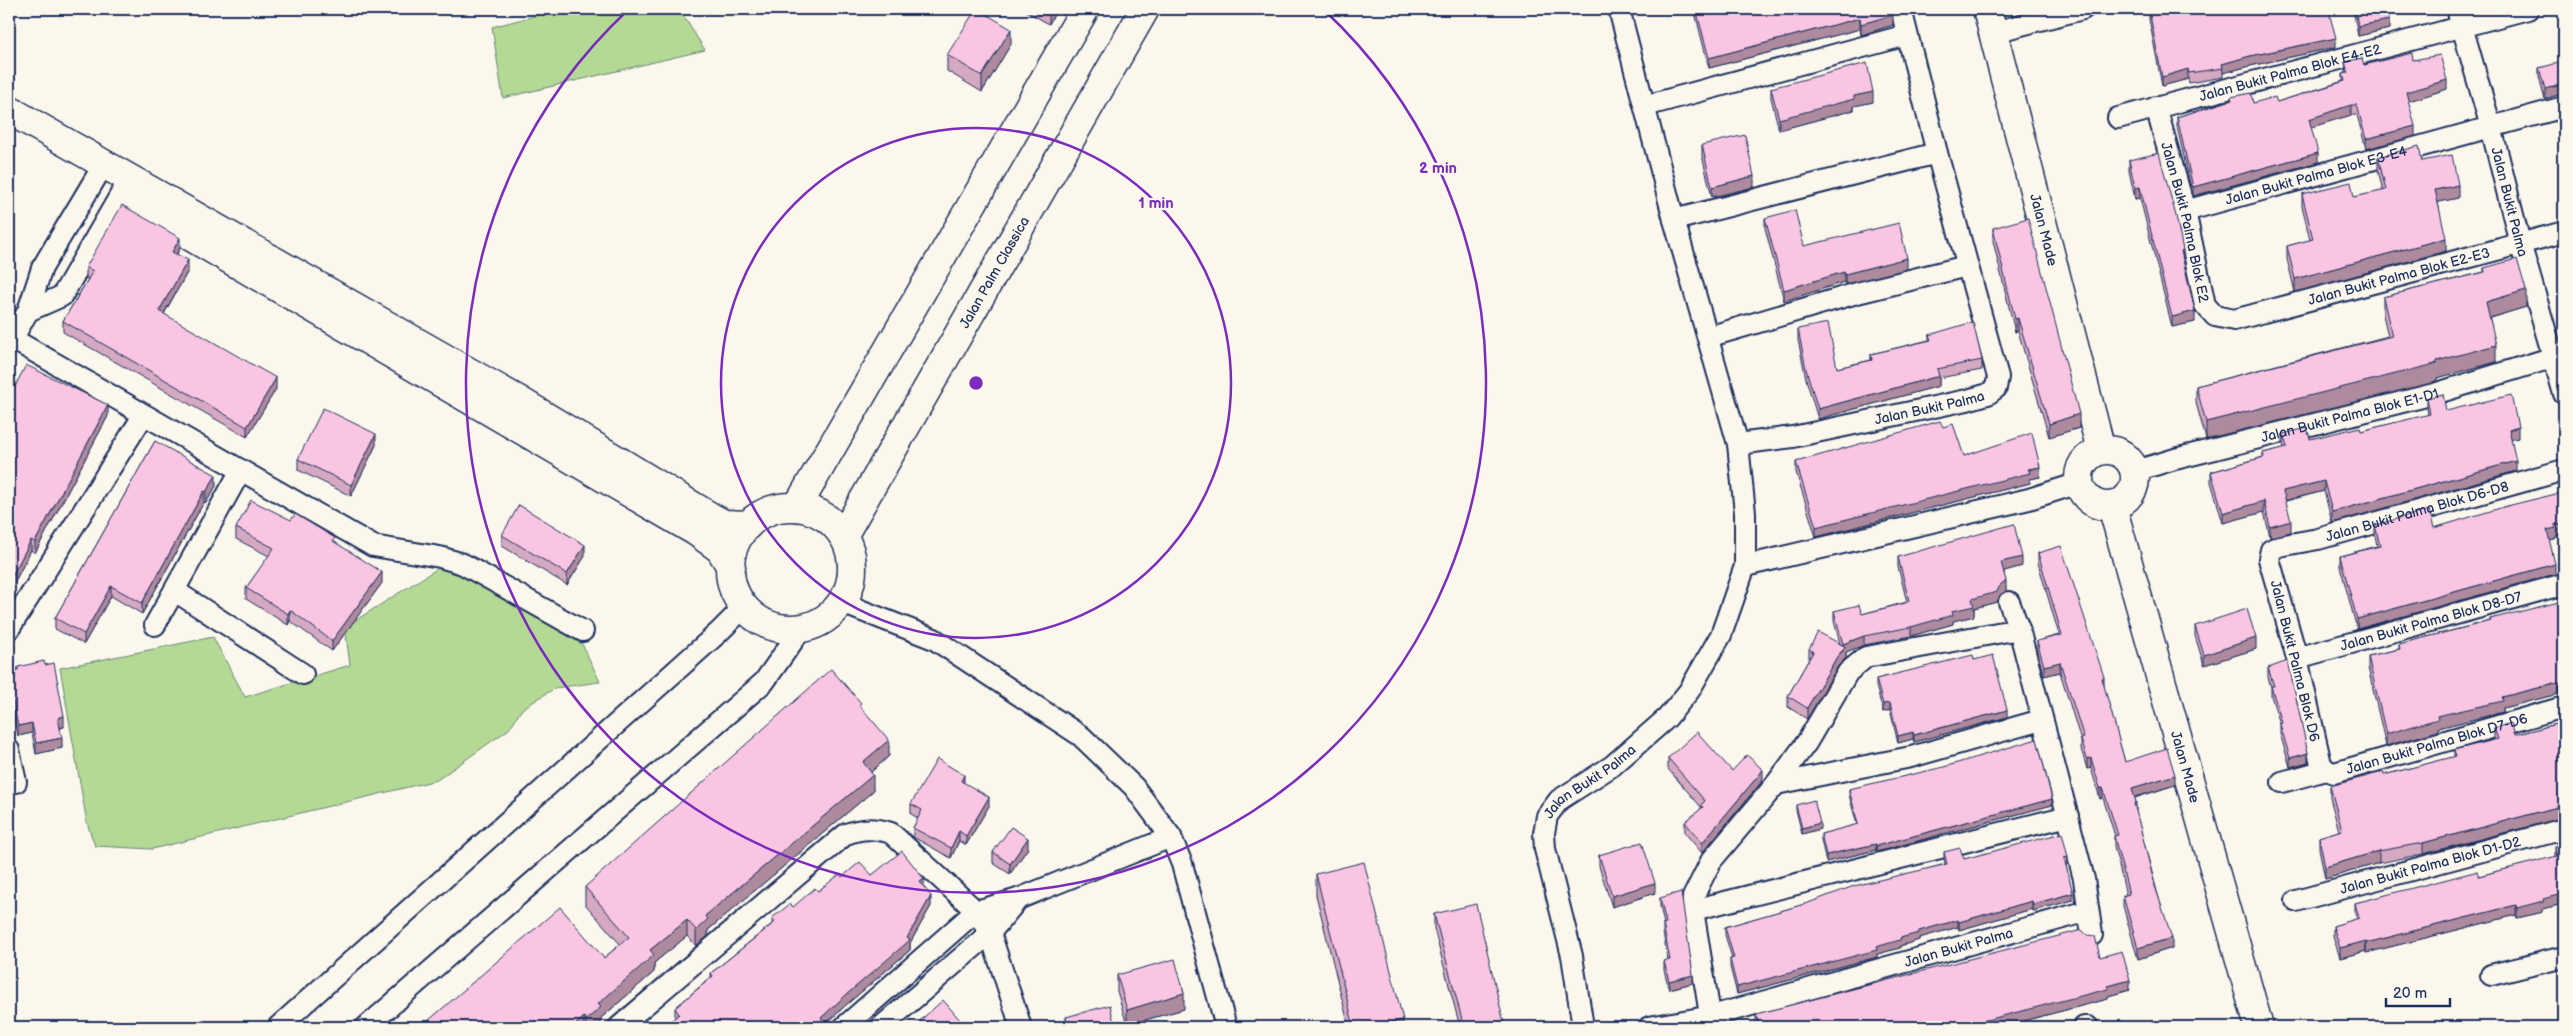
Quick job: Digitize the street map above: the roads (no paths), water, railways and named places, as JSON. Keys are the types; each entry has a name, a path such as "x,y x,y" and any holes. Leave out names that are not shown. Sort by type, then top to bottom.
{"street":[{"path":"798,507 1085,9"},
{"name":"Jalan Palm Classica","path":"843,536 1145,9"},
{"name":"Jalan Bukit Palma","path":"1583,1027 1572,956 1544,849 1547,816 1559,800 1612,766 1667,718 1689,691 1721,635 1745,566 1745,512 1738,444 1674,220 1619,9"},
{"name":"Jalan Bukit Palma","path":"1738,444 1792,437 1967,400 1988,394 1996,388 1998,377 1937,153 1901,9"},
{"path":"1991,20 2083,9"},
{"name":"Jalan Bukit Palma Blok E4-E2","path":"2118,118 2459,18 2528,9"},
{"name":"Jalan Bukit Palma","path":"2459,18 2491,127 2520,243 2559,355 2564,394"},
{"name":"Jalan Made","path":"1991,20 2101,450"},
{"path":"1645,106 1907,35"},
{"name":"Jalan Bukit Palma Blok E2","path":"2156,107 2185,211 2205,305 2214,316 2234,320"},
{"name":"Jalan Bukit Palma Blok E3-E4","path":"2185,211 2564,107"},
{"path":"9,110 100,172 695,532 720,549 730,567"},
{"path":"9,131 100,172"},
{"path":"1674,220 1937,153"},
{"path":"100,172 42,268 28,311 10,340 373,546 440,557 463,564 583,631"},
{"path":"125,187 520,401 711,517 724,524 748,525"},
{"path":"28,311 62,296 125,187"},
{"name":"Jalan Bukit Palma Blok E2-E3","path":"2234,320 2564,232"},
{"path":"1708,337 1857,293 1967,266"},
{"name":"Jalan Bukit Palma Blok E1-D1","path":"2134,471 2434,394 2559,355"},
{"path":"9,629 144,416"},
{"path":"2101,450 2112,450 2122,455 2134,471 2134,484 2130,494 2122,502 2112,506 2101,506 2090,502 2083,494 2078,483 2079,472 2083,462 2091,454 2101,450"},
{"path":"155,625 241,470"},
{"name":"Jalan Bukit Palma Blok D6-D8","path":"2271,550 2279,546 2336,534 2564,470"},
{"path":"1745,566 2029,499 2078,483"},
{"name":"Jalan Made","path":"2112,506 2259,1027"},
{"path":"798,507 816,512 832,522 843,536 851,558 851,581 842,603 824,619 802,628 770,626 744,607 734,592 730,567 731,557 737,540 748,525 762,515 779,508 798,507"},
{"name":"Jalan Bukit Palma Blok D6","path":"2271,550 2270,559 2297,658 2321,764 2326,770"},
{"name":"Jalan Bukit Palma Blok D8-D7","path":"2297,658 2564,584"},
{"path":"174,591 304,674"},
{"path":"2009,602 2019,629 2041,720 2084,879 2092,936"},
{"path":"842,603 934,639 1081,736 1134,787 1171,838 1182,864 1226,1027"},
{"path":"278,1027 711,640 744,607"},
{"path":"366,1027 764,682 802,628"},
{"path":"1712,1022 1693,910 1693,897 1712,861 1776,784 1806,742 1848,672 1866,656 2019,629"},
{"name":"Jalan Bukit Palma Blok D7-D6","path":"2282,782 2326,770 2334,773 2564,707"},
{"path":"1776,784 1911,757 2041,720"},
{"path":"9,750 16,782"},
{"path":"1693,910 2068,816"},
{"path":"619,1027 838,840 846,834 859,829 873,828 891,833 976,911 990,933 1021,1027"},
{"name":"Jalan Bukit Palma Blok D1-D2","path":"2296,901 2564,829"},
{"path":"844,1027 976,911 1018,899 1171,838"},
{"path":"881,1027 990,933 1018,899"},
{"name":"Jalan Bukit Palma","path":"1649,1027 1712,1022 2088,911"},
{"path":"2491,975 2564,957"}]}
